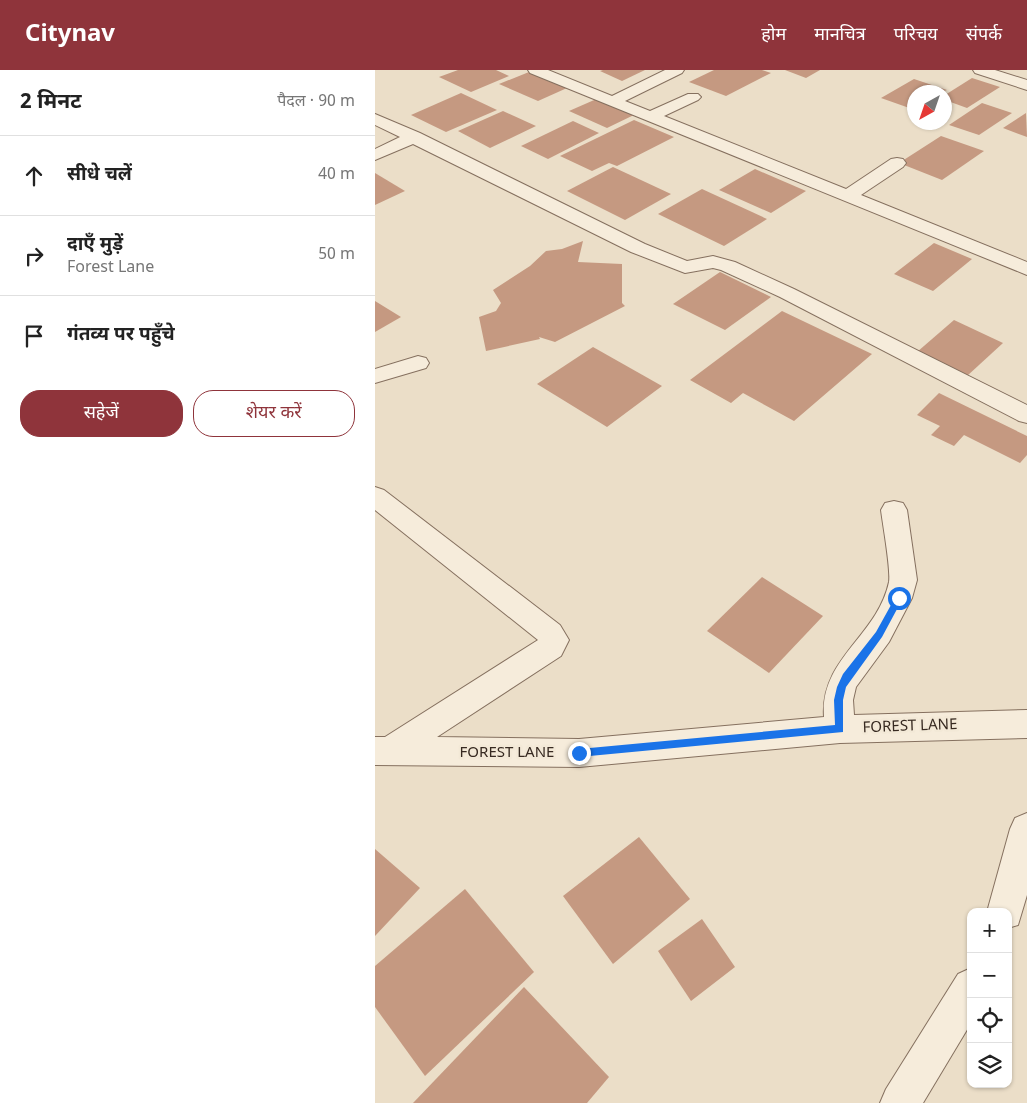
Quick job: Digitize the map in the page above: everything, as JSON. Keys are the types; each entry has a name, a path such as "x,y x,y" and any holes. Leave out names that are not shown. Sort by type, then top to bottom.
{"street":[{"path":"535,70 1027,268"},
{"path":"613,100 677,70"},
{"path":"980,70 1027,85"},
{"path":"652,116 693,97"},
{"path":"375,118 592,227 655,255 685,266 713,262 728,266 787,293 1027,415"},
{"path":"375,155 414,137"},
{"path":"848,196 897,163"},
{"path":"375,376 418,363"},
{"path":"375,496 550,633 555,640 551,647 383,751"},
{"path":"840,729 838,700 841,687 846,677 879,634 899,598 903,580 894,510"},
{"name":"FOREST LANE","path":"383,751 579,753 840,729 1027,724"},
{"path":"1006,908 1027,829"},
{"path":"900,1103 967,994"}],"building":[{"path":"458,70 496,70 509,76 471,92 439,77"},
{"path":"645,70 622,81 600,71"},
{"path":"714,70 762,70 771,73 726,96 689,82"},
{"path":"785,70 820,70 806,78"},
{"path":"529,72 567,88 538,101 499,84"},
{"path":"972,78 1000,87 967,108 952,103 952,91"},
{"path":"914,79 932,85 907,85 907,107 881,98"},
{"path":"461,93 497,110 446,132 411,115"},
{"path":"601,97 638,113 607,128 569,111"},
{"path":"982,103 1012,113 979,135 952,126 952,123"},
{"path":"503,111 536,126 490,148 458,131"},
{"path":"1026,113 1027,137 1003,128"},
{"path":"634,120 674,137 617,166 609,163 592,171 560,156"},
{"path":"573,121 599,133 548,159 521,146"},
{"path":"941,136 984,151 942,180 899,163"},
{"path":"613,167 671,194 625,220 567,191"},
{"path":"755,169 806,191 771,213 719,190"},
{"path":"375,173 405,191 375,205"},
{"path":"702,189 767,219 724,246 658,214"},
{"path":"583,241 578,262 622,264 622,303 625,306 555,342 539,337 540,339 486,351 479,317 496,311 501,303 493,290 530,266 546,251 562,249"},
{"path":"934,243 972,259 933,291 894,274"},
{"path":"720,272 771,297 725,330 673,304"},
{"path":"375,301 401,317 375,332"},
{"path":"782,311 872,354 794,421 743,393 731,403 690,380"},
{"path":"954,320 1003,343 967,376 917,352"},
{"path":"593,347 662,386 607,427 537,384"},
{"path":"939,393 1027,436 1027,455 1020,463 964,435 954,446 931,435 940,426 917,415"},
{"path":"762,577 823,616 769,673 707,631"},
{"path":"639,837 690,899 613,964 563,896"},
{"path":"375,849 420,888 375,936"},
{"path":"465,889 534,972 425,1076 375,1007 375,966"},
{"path":"702,919 735,967 691,1001 658,951"},
{"path":"524,987 609,1077 587,1103 413,1103"}],"route":[{"path":"579,753 840,729 838,700 841,687 846,677 879,634 899,598"}]}
